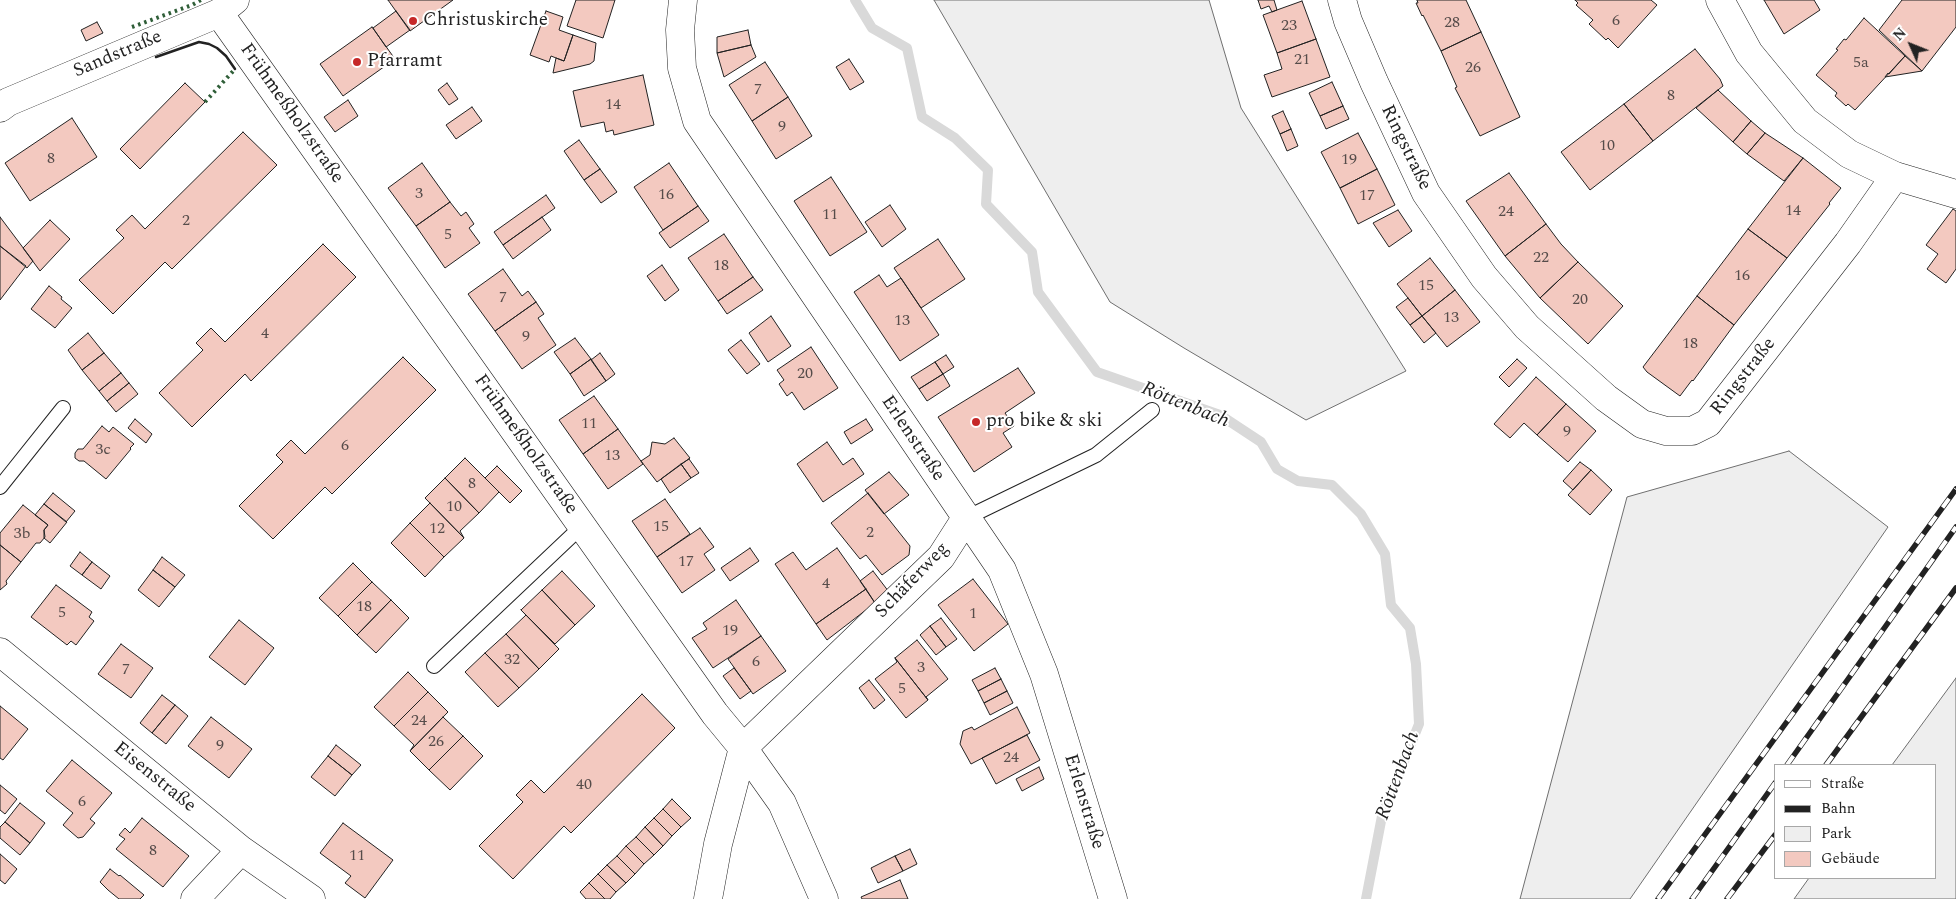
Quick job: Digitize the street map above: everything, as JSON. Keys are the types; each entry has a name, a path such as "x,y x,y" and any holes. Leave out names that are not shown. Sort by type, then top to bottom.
{"street":[{"name":"Erlenstraße","path":"683,0 680,30 682,68 697,121 1002,570 1044,674 1113,899"},
{"name":"Ringstraße","path":"1342,0 1348,21 1374,82 1426,193 1484,277 1527,327 1606,398 1642,424 1666,431 1692,431 1708,423 1848,243 1895,176"},
{"path":"1720,0 1749,53 1805,121 1849,154 1895,176 1956,194"},
{"name":"Sandstraße","path":"0,108 8,102 227,7"},
{"name":"Frühmeßholzstraße","path":"227,7 582,526 715,714 743,748"},
{"name":"Schäferweg","path":"743,748 941,557 966,518"},
{"name":"Eisenstraße","path":"0,652 241,850 311,899"},
{"path":"708,899 718,844 743,748"},
{"path":"743,748 782,803 824,899"},
{"path":"195,899 241,850"}],"lane":[{"path":"0,487 63,408"},
{"path":"966,518 1096,455 1152,410"},
{"path":"434,666 582,526"}],"green space":[{"path":"934,0 1209,0 1241,108 1406,371 1306,420 1110,302"},
{"path":"1789,451 1888,527 1630,899 1520,899 1627,497"},
{"path":"1956,678 1956,899 1794,899 1808,879 1936,879 1936,764 1893,764"}],"building":[{"name":"Christuskirche","path":"388,0 453,0 410,31"},
{"path":"576,0 615,0 603,38 567,26"},
{"path":"1258,0 1274,0 1277,10 1272,12 1269,6 1261,9"},
{"path":"1417,0 1466,0 1481,32 1441,51 1422,16 1416,3 1418,3"},
{"path":"1575,0 1651,0 1657,5 1618,48 1589,24 1593,20 1576,5 1578,3"},
{"path":"1764,0 1814,0 1820,10 1784,34"},
{"path":"1902,0 1956,0 1956,27 1922,71 1879,30"},
{"path":"1302,1 1316,39 1277,53 1263,15"},
{"path":"396,11 410,30 386,47 373,28"},
{"path":"546,11 563,17 559,30 573,35 564,61 551,56 549,62 530,55"},
{"path":"1864,18 1905,56 1855,110 1848,104 1846,106 1835,96 1837,93 1816,75 1838,50 1836,49 1844,39 1846,40"},
{"path":"97,22 103,33 86,41 81,30"},
{"name":"Pfarramt","path":"372,27 395,59 343,96 320,64"},
{"path":"748,30 751,45 717,53 717,37"},
{"path":"1481,32 1520,117 1480,136 1455,88 1457,87 1441,51"},
{"path":"573,35 596,43 594,61 590,64 553,73 556,58 564,61"},
{"path":"1316,39 1330,77 1272,97 1264,75 1282,69 1277,53"},
{"path":"751,45 756,57 724,77 717,53"},
{"path":"1695,49 1720,79 1723,86 1653,141 1624,104"},
{"path":"1905,56 1922,71 1885,77 1889,74"},
{"path":"849,59 864,82 850,90 836,67"},
{"path":"765,62 788,97 752,121 729,85"},
{"path":"643,75 654,125 614,135 613,130 606,132 604,122 581,127 573,91"},
{"path":"1332,82 1343,106 1320,116 1309,93"},
{"path":"185,83 205,102 140,169 120,149"},
{"path":"447,83 458,99 449,105 438,90"},
{"path":"1718,90 1751,121 1733,142 1696,108"},
{"path":"788,97 812,136 776,159 752,121"},
{"path":"348,100 358,116 335,132 324,117"},
{"path":"1624,104 1653,141 1590,190 1561,152"},
{"path":"1343,106 1349,119 1326,129 1320,116"},
{"path":"472,107 482,121 456,139 446,125"},
{"path":"1283,111 1291,129 1280,134 1272,116"},
{"path":"72,118 97,157 30,201 5,163"},
{"path":"1751,121 1765,133 1747,154 1733,142"},
{"path":"1291,129 1298,146 1287,151 1280,134"},
{"path":"243,132 277,165 172,269 165,262 113,314 79,280 124,238 116,230 132,215 145,229"},
{"path":"1358,133 1377,169 1340,188 1321,152"},
{"path":"1765,133 1803,158 1784,181 1747,154"},
{"path":"579,140 600,169 584,180 564,151"},
{"path":"1803,158 1841,188 1787,258 1748,229"},
{"path":"422,163 450,202 416,226 388,188"},
{"path":"669,163 698,206 663,230 634,187"},
{"path":"600,169 617,192 601,203 584,180"},
{"path":"1377,169 1395,205 1358,224 1340,188"},
{"path":"1509,173 1546,224 1505,256 1466,201"},
{"path":"831,177 867,232 830,256 794,201"},
{"path":"546,195 555,208 503,245 494,232"},
{"path":"450,202 461,216 466,212 474,224 469,228 480,243 445,268 416,226"},
{"path":"890,205 906,229 882,247 865,222"},
{"path":"698,206 709,221 670,248 659,233"},
{"path":"1953,209 1956,211 1956,269 1946,283 1927,269 1938,254 1926,245"},
{"path":"1398,210 1412,231 1389,247 1373,223"},
{"path":"0,217 33,261 27,268 0,246"},
{"path":"542,217 551,230 513,259 503,245"},
{"path":"50,220 70,239 40,271 23,248"},
{"path":"1546,224 1578,262 1540,298 1505,256"},
{"path":"1748,229 1787,258 1734,325 1697,296"},
{"path":"724,234 753,277 718,301 688,258"},
{"path":"938,239 965,279 921,308 894,268"},
{"path":"323,244 356,277 251,381 245,374 192,427 159,393 203,350 196,343 211,328 225,342"},
{"path":"0,246 26,266 0,300"},
{"path":"1430,258 1455,290 1422,316 1397,284"},
{"path":"1578,262 1623,306 1588,344 1540,298"},
{"path":"662,265 679,290 665,301 647,276"},
{"path":"503,269 522,296 528,291 536,302 495,331 468,294"},
{"path":"879,275 887,287 901,278 939,335 900,361 854,292"},
{"path":"753,277 763,290 727,314 718,301"},
{"path":"49,286 72,308 55,328 31,309"},
{"path":"1455,290 1480,322 1447,347 1422,316"},
{"path":"1697,296 1734,325 1680,396 1643,367"},
{"path":"1408,298 1422,316 1410,325 1396,307"},
{"path":"536,302 544,314 538,318 556,345 522,369 495,331"},
{"path":"771,316 791,346 768,362 749,333"},
{"path":"1422,316 1436,333 1424,343 1410,325"},
{"path":"88,333 104,353 82,370 68,350"},
{"path":"575,338 591,359 570,374 554,352"},
{"path":"741,340 760,364 747,374 728,350"},
{"path":"811,347 838,388 804,410 792,392 787,396 779,384 784,380 777,370"},
{"path":"104,353 121,373 99,391 82,370"},
{"path":"600,353 615,374 606,381 591,360"},
{"path":"946,355 954,367 943,374 935,362"},
{"path":"403,357 436,390 332,494 325,487 273,539 239,506 283,462 276,455 291,440 305,454"},
{"path":"591,359 606,381 584,396 570,374"},
{"path":"1517,359 1527,368 1509,387 1499,377"},
{"path":"935,362 943,374 919,389 911,377"},
{"name":"pro bike & ski","path":"1018,368 1035,393 1005,413 1014,426 1003,433 1012,447 974,472 938,417"},
{"path":"121,373 129,383 107,401 99,391"},
{"path":"943,374 950,386 927,401 919,389"},
{"path":"1536,377 1566,404 1537,435 1524,423 1510,438 1494,424"},
{"path":"129,383 138,394 116,412 107,401"},
{"path":"594,396 618,429 583,454 559,420"},
{"path":"1566,404 1596,431 1568,462 1537,435"},
{"path":"135,419 152,434 146,443 128,428"},
{"path":"866,419 873,430 851,444 844,432"},
{"path":"102,426 109,432 113,427 134,444 106,479 84,461 79,461 75,458 75,453 78,449 83,449"},
{"path":"618,429 643,464 608,489 583,454"},
{"path":"674,438 690,458 657,482 641,461 650,455 652,442 665,444"},
{"path":"827,442 843,465 853,458 864,474 823,502 797,464"},
{"path":"465,458 499,492 479,513 445,478"},
{"path":"689,459 699,473 691,478 681,464"},
{"path":"1580,462 1591,470 1573,490 1563,481"},
{"path":"681,464 691,478 670,493 661,479"},
{"path":"497,466 522,491 510,503 485,478"},
{"path":"1591,470 1612,490 1590,515 1568,495"},
{"path":"889,472 909,495 884,514 865,490"},
{"path":"445,478 479,513 460,531 464,538 425,498"},
{"path":"53,493 75,511 66,522 44,504"},
{"path":"868,493 910,546 909,555 882,575 866,555 860,559 831,523"},
{"path":"665,499 690,534 657,557 632,521"},
{"path":"430,503 464,538 444,557 410,523"},
{"path":"44,504 67,522 50,543 44,538 44,530 48,525 35,515"},
{"path":"23,505 48,525 44,530 45,537 40,543 36,543 21,562 0,545 0,533"},
{"path":"410,523 444,557 425,577 391,543"},
{"path":"700,528 714,547 704,554 715,570 682,593 657,557"},
{"path":"0,545 21,562 6,581 7,584 0,590"},
{"path":"750,548 759,561 730,581 721,568"},
{"path":"837,548 866,589 816,624 775,564 793,552 806,570"},
{"path":"80,552 92,562 82,575 70,566"},
{"path":"162,557 185,575 175,587 153,570"},
{"path":"92,562 110,576 101,589 82,575"},
{"path":"353,563 372,582 338,616 319,598"},
{"path":"153,570 175,587 159,607 138,590"},
{"path":"562,571 595,606 575,625 542,590"},
{"path":"873,571 889,592 875,603 860,581"},
{"path":"973,579 1008,624 974,651 938,605"},
{"path":"372,582 391,600 357,635 338,616"},
{"path":"56,585 92,612 89,617 94,621 76,645 71,641 67,645 31,617"},
{"path":"866,589 875,603 827,640 816,624"},
{"path":"542,590 575,625 555,644 521,610"},
{"path":"391,600 409,618 376,653 357,635"},
{"path":"736,600 761,636 713,668 692,638 707,629 703,623"},
{"path":"526,615 559,649 539,669 506,634"},
{"path":"941,618 957,639 946,647 930,626"},
{"path":"239,620 274,648 245,685 209,657"},
{"path":"930,626 946,647 936,655 920,635"},
{"path":"506,634 539,669 519,688 485,653"},
{"path":"761,636 786,671 753,694 728,659"},
{"path":"917,640 948,679 926,697 928,700 895,658"},
{"path":"121,644 153,668 131,698 98,674"},
{"path":"485,653 519,688 498,707 465,672"},
{"path":"895,658 928,700 906,718 875,679 897,662"},
{"path":"734,668 751,691 740,699 723,676"},
{"path":"995,668 1001,679 978,691 972,680"},
{"path":"408,672 428,692 394,726 374,707"},
{"path":"1001,679 1007,691 984,703 978,691"},
{"path":"869,680 885,700 874,709 859,688"},
{"path":"1007,691 1013,703 990,715 984,703"},
{"path":"428,692 448,712 410,751 414,745 394,726"},
{"path":"642,694 675,728 571,833 564,826 513,879 479,846 523,802 516,795 531,780 544,793"},
{"path":"162,695 175,705 152,733 140,723"},
{"path":"175,705 188,716 166,744 152,733"},
{"path":"0,706 28,729 3,760 0,758"},
{"path":"1017,707 1030,733 971,764 960,744 963,731 972,727 974,730"},
{"path":"211,717 252,749 229,778 188,746"},
{"path":"443,717 463,736 429,770 410,751"},
{"path":"1027,735 1040,760 996,784 982,758"},
{"path":"463,736 483,756 450,790 429,770"},
{"path":"336,745 361,765 352,775 328,756"},
{"path":"328,756 352,775 335,796 311,777"},
{"path":"72,760 112,793 90,819 95,823 83,837 78,838 63,825 73,813 46,791"},
{"path":"1039,767 1044,779 1022,791 1016,779"},
{"path":"0,785 17,799 5,814 0,810"},
{"path":"672,799 691,818 681,827 663,809"},
{"path":"20,803 45,823 30,843 5,822"},
{"path":"663,809 681,827 672,836 654,818"},
{"path":"142,818 189,856 163,887 116,849 125,839 119,835 125,828 130,833"},
{"path":"654,818 672,836 663,846 645,827"},
{"path":"5,822 30,843 20,855 0,838 0,827"},
{"path":"343,823 393,860 365,898 345,883 351,876 320,853"},
{"path":"645,827 663,846 654,855 636,837"},
{"path":"636,837 654,855 644,864 626,846"},
{"path":"626,846 644,864 635,874 617,856"},
{"path":"910,849 917,864 903,871 895,856"},
{"path":"0,854 17,869 5,884 0,880"},
{"path":"617,856 635,874 626,883 607,865"},
{"path":"895,856 903,871 878,883 871,868"},
{"path":"607,865 626,883 616,892 598,874"},
{"path":"110,869 144,895 140,899 119,899 100,882"},
{"path":"598,874 616,892 610,899 605,899 589,883"},
{"path":"900,880 908,899 862,899 861,897"},
{"path":"589,883 605,899 586,899 580,892"}],"waterway":[{"name":"Röttenbach","path":"855,0 872,28 907,48 922,117 955,138 988,170 986,204 1032,252 1038,292 1097,372 1220,415 1261,442 1277,469 1298,481 1332,485 1361,514 1385,554 1391,605 1410,628 1416,664 1419,724 1382,816 1366,899"}],"railway":[{"path":"1658,899 1956,489"},
{"path":"1788,764 1956,527"},
{"path":"1827,764 1956,588"},
{"path":"1692,899 1774,784"},
{"path":"1727,899 1774,836"}],"hedge":[{"path":"132,27 201,0"},
{"path":"205,102 235,69"}],"wall":[{"path":"156,57 199,42 217,48 226,56 235,69"}],"place":[{"name":"Christuskirche","path":"413,21"},
{"name":"Pfarramt","path":"357,62"},
{"name":"pro bike & ski","path":"976,422"}]}
